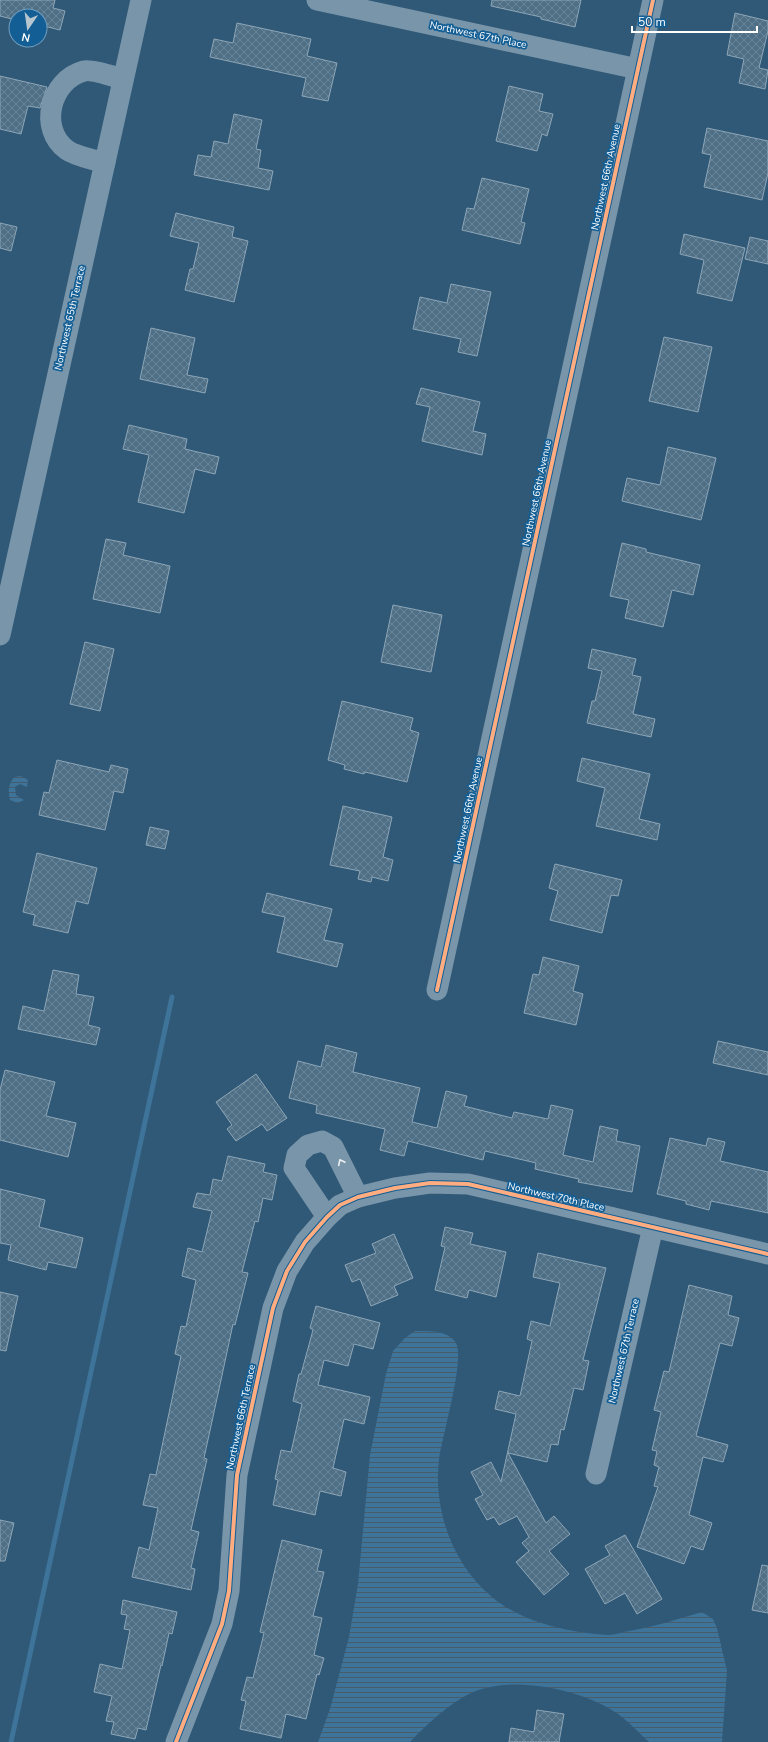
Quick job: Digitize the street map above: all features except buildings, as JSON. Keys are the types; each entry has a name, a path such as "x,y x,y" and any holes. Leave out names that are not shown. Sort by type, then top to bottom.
{"street":[{"name":"Northwest 65th Terrace","path":"0,635 140,0"},
{"name":"Northwest 67th Place","path":"317,0 638,69"},
{"name":"Northwest 66th Avenue","path":"437,990 653,0"},
{"path":"105,163 67,150 54,134 49,117 53,100 61,87 79,74 85,71 123,78"},
{"name":"Northwest 70th Place","path":"342,1207 395,1188 430,1182 468,1184 768,1254"},
{"name":"Northwest 66th Terrace","path":"176,1742 222,1624 229,1591 237,1475 273,1308 287,1271 305,1242 342,1207"},
{"name":"Northwest 67th Terrace","path":"596,1474 653,1227"}],"water":[{"path":"21,776 28,780 27,787 20,784 15,787 16,795 24,800 18,803 10,800 9,788 14,777"},
{"path":"415,1331 443,1333 453,1339 456,1343 458,1352 458,1365 439,1459 438,1478 439,1497 448,1534 466,1569 478,1584 504,1606 531,1619 562,1629 611,1635 657,1625 702,1612 713,1619 717,1628 727,1671 722,1742 649,1742 622,1717 607,1707 589,1699 569,1692 548,1688 526,1685 505,1685 486,1688 461,1698 453,1703 410,1742 318,1742 330,1709 349,1637 358,1584 370,1455 386,1374 393,1351 405,1338"}],"waterway":[{"path":"11,1742 172,997"}],"cycle path":[{"path":"437,990 653,0"},
{"path":"176,1742 222,1624 229,1591 237,1475 273,1308 287,1271 305,1242 340,1205 358,1197 395,1188 430,1183 468,1184 768,1254"}]}
